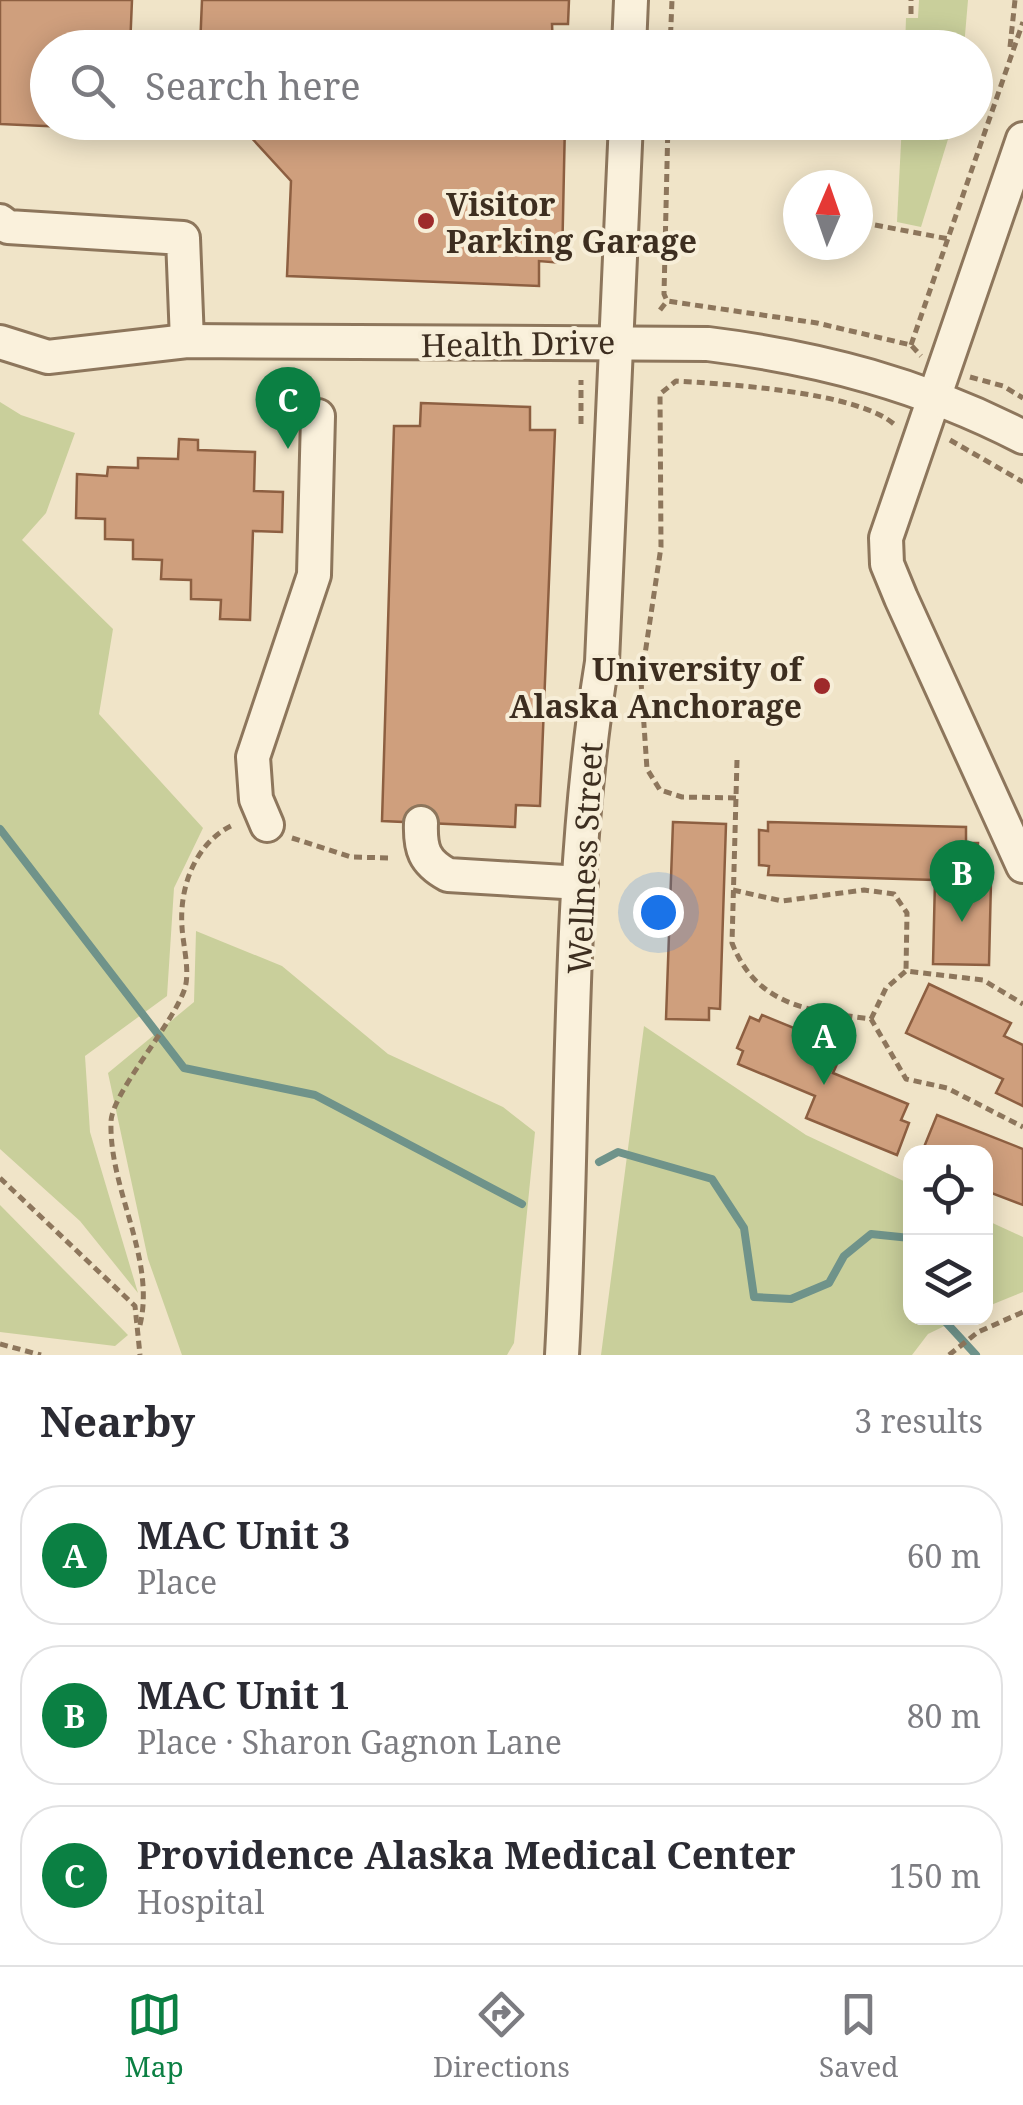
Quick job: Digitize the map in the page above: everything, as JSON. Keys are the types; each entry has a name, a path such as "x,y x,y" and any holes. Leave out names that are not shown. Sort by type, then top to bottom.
{"street":[{"path":"630,30 631,0"},
{"name":"Wellness Street","path":"562,1355 581,883 591,731 602,662 625,140"},
{"path":"1022,147 932,396 886,538 887,564 1023,866"},
{"path":"0,222 8,228 183,238 188,341"},
{"name":"Health Drive","path":"0,342 48,357 188,341 433,346 708,344 784,353 870,373 1023,437"},
{"path":"267,824 256,800 253,757 314,576 318,416"},
{"path":"421,823 424,855 431,866 448,875 581,883"}],"path":[{"path":"671,30 672,0"},
{"path":"911,14 912,0"},
{"path":"1009,60 1015,0"},
{"path":"993,107 1023,22"},
{"path":"667,301 664,294 668,140"},
{"path":"911,345 982,140"},
{"path":"875,225 948,240"},
{"path":"660,310 667,301"},
{"path":"667,301 817,322 911,345 919,356"},
{"path":"969,377 1003,386 1023,398"},
{"path":"658,378 666,386"},
{"path":"580,431 581,380"},
{"path":"736,798 682,796 660,790 648,769 641,681 661,547 660,394 676,381 776,389 850,405 896,422 891,439"},
{"path":"947,439 1023,482"},
{"path":"736,760 732,943 742,969 794,1008 872,1020"},
{"path":"140,1355 140,1324 146,1300 112,1164 111,1115 186,986 181,921 186,884"},
{"path":"733,890 782,901 864,890 894,894 907,913 906,970 886,988 872,1020"},
{"path":"906,970 983,980 1023,1004"},
{"path":"872,1020 906,1079 946,1088 1023,1127"},
{"path":"0,1178 135,1306 140,1324"},
{"path":"949,1355 978,1332 1023,1312"},
{"path":"0,1344 41,1355"}],"green space":[{"path":"919,0 968,0 965,30 906,30 906,18 918,18"},
{"path":"901,140 948,140 921,227 897,222"},
{"path":"0,402 21,415 75,433 46,513 22,540 113,629 99,714 203,828 174,888 167,996 85,1056 90,1132 138,1293 80,1221 0,1149"},
{"path":"196,931 282,966 388,1054 503,1107 535,1132 514,1343 507,1355 182,1355 148,1259 108,1073 194,1002"},
{"path":"644,1026 806,1135 903,1181 903,1325 947,1325 928,1334 912,1355 601,1355"},
{"path":"0,1205 128,1335 115,1346 0,1332"},
{"path":"993,1223 1023,1237 1023,1292 993,1304"}],"building":[{"path":"0,0 132,0 131,30 30,30 30,125 0,124"},
{"path":"202,0 569,0 568,24 552,24 552,30 201,30"},
{"name":"Visitor Parking Garage","path":"253,140 565,140 562,263 539,261 539,286 287,276 291,181"},
{"path":"421,403 530,407 530,430 555,430 540,806 516,805 515,827 382,821 394,426 420,426"},
{"path":"179,439 198,440 198,450 255,452 254,491 283,492 282,532 253,531 250,620 220,619 221,600 191,599 191,580 161,579 162,560 133,559 133,540 105,539 105,519 76,518 77,474 107,476 108,467 138,468 138,458 178,459"},
{"path":"673,822 726,824 720,1009 709,1008 709,1020 666,1019"},
{"path":"768,822 966,827 966,843 978,843 977,880 991,881 989,965 933,964 935,880 768,875 769,866 759,865 759,830 768,831"},
{"path":"929,984 1011,1023 1004,1036 1023,1045 1023,1106 996,1093 1003,1079 906,1033"},
{"path":"762,1015 833,1044 826,1060 837,1064 833,1073 908,1104 901,1120 909,1123 897,1155 806,1118 815,1096 738,1064 743,1051 737,1048 750,1017 759,1021"},
{"path":"937,1115 1023,1149 1023,1205 993,1194 993,1145 925,1145"}],"waterway":[{"path":"0,829 184,1068 315,1095 522,1204"},
{"path":"599,1162 618,1152 712,1179 744,1228 754,1297 791,1299 829,1283 844,1256 871,1234 903,1237"},
{"path":"948,1325 976,1355"}],"place":[{"name":"Visitor Parking Garage","path":"426,221"},
{"name":"Providence Alaska Medical Center","path":"288,449"},
{"name":"University of Alaska Anchorage","path":"822,686"},
{"name":"MAC Unit 1","path":"962,922"},
{"name":"MAC Unit 3","path":"824,1085"}]}
